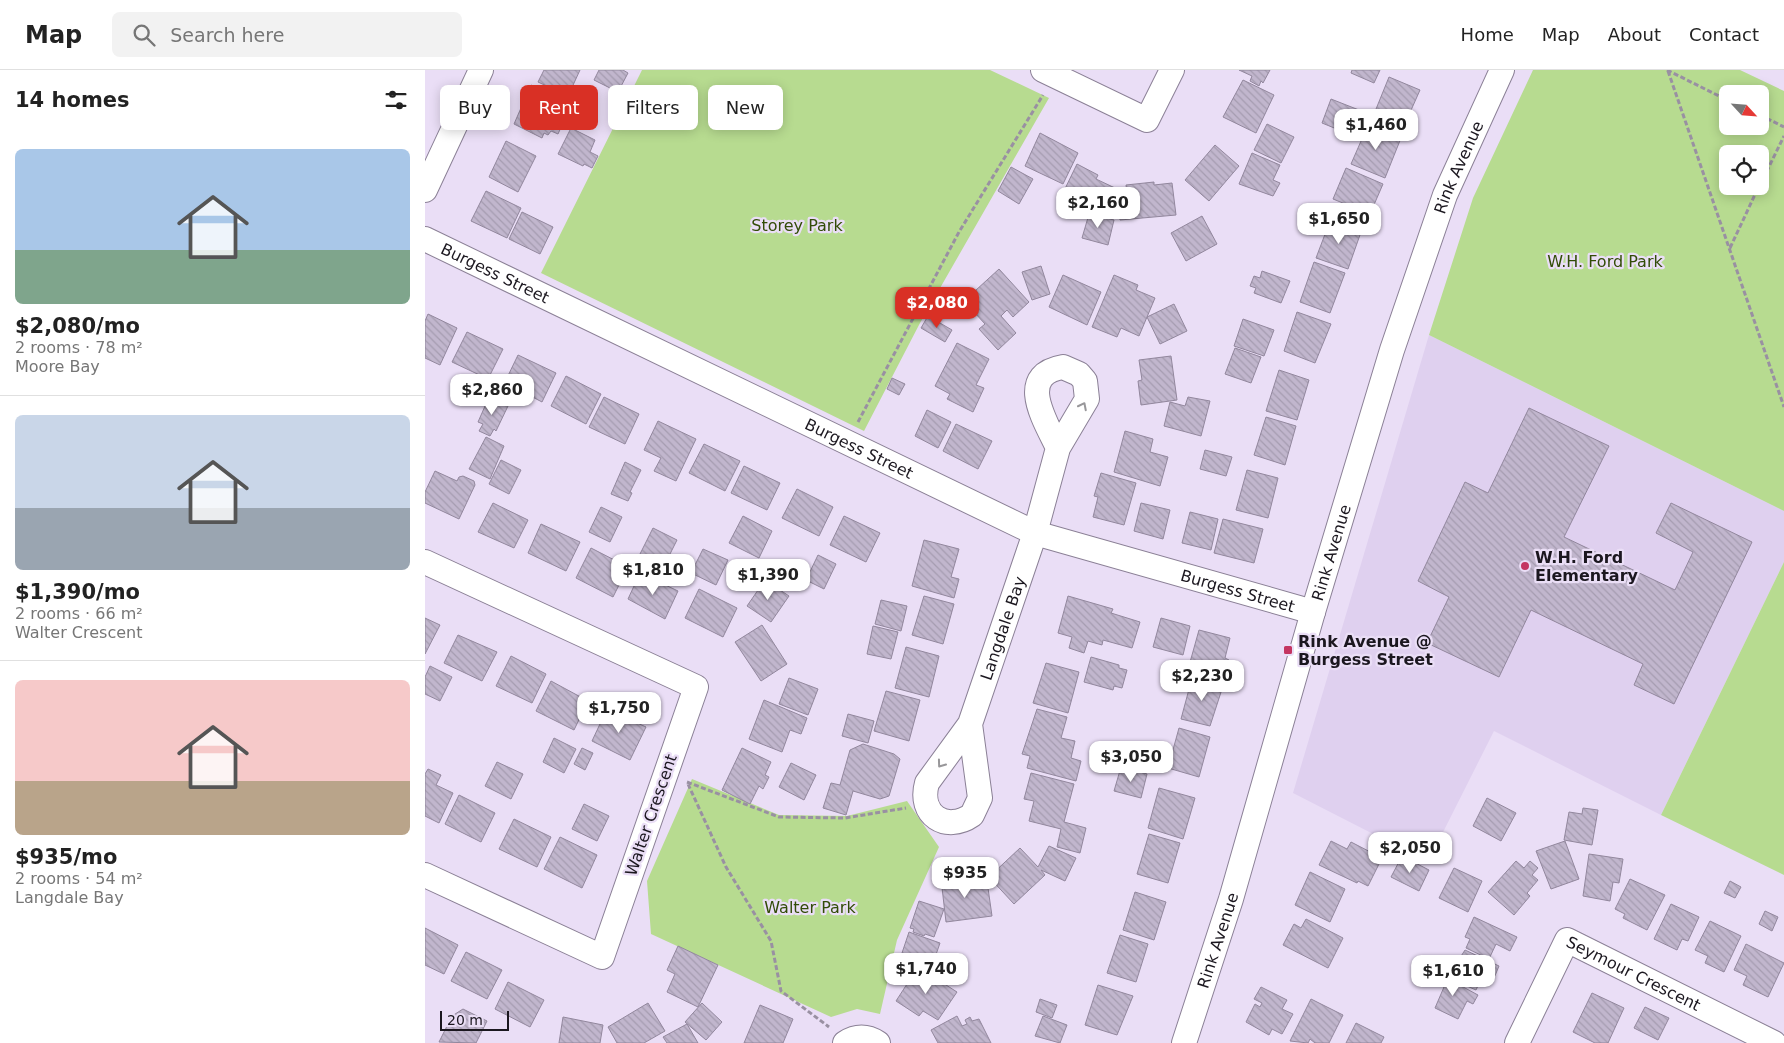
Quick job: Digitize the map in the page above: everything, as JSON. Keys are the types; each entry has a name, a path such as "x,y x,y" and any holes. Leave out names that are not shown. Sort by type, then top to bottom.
{"street":[{"path":"425,190 481,70"},
{"path":"1048,72 1147,120 1172,70"},
{"name":"Rink Avenue","path":"1184,1043 1231,899 1313,612 1392,350 1445,195 1503,70"},
{"name":"Burgess Street","path":"425,239 1035,533 1313,612"},
{"name":"Langdale Bay","path":"970,724 979,788 978,807 972,815 955,823 937,818 925,802 924,793 927,783 970,724 1035,533 1058,448"},
{"name":"Walter Crescent","path":"425,562 696,687 602,956 425,874"},
{"name":"Seymour Crescent","path":"1517,1043 1567,940 1774,1043"},
{"path":"846,1042 863,1037 878,1043"}],"path":[{"path":"1667,70 1719,96"},
{"path":"1667,70 1784,408"},
{"path":"848,443 959,232 1041,99 1048,72"},
{"path":"1769,120 1784,127"},
{"path":"1769,167 1784,136"},
{"path":"1730,248 1756,195"},
{"path":"846,1042 781,991 771,941 727,867 687,782 779,817 845,818 908,808 925,802"}],"shaded area":[{"path":"1429,335 1784,511 1784,562 1661,815 1494,731 1428,862 1293,793"}],"green space":[{"name":"Storey Park","path":"642,70 990,70 1049,98 920,323 864,431 541,273 612,130 698,130 698,85 635,85"},
{"name":"W.H. Ford Park","path":"1533,70 1740,70 1784,91 1784,511 1429,335 1473,198"},
{"path":"1784,562 1784,875 1661,815"},
{"name":"Walter Park","path":"692,779 779,815 847,816 907,801 939,847 897,940 880,1014 857,1009 831,1017 651,934 647,881"}],"building":[{"path":"544,70 580,70 573,85 544,85 538,82"},
{"path":"599,70 623,70 628,73 622,85 608,85 608,87 594,80"},
{"path":"1239,70 1270,70 1263,83 1261,81 1259,86 1250,81 1252,76"},
{"path":"1352,70 1380,70 1374,83 1351,73"},
{"path":"1389,77 1420,90 1404,126 1374,114"},
{"path":"1243,80 1274,95 1256,133 1223,117"},
{"path":"1331,99 1359,110 1349,134 1322,123"},
{"path":"520,110 520,127 514,124"},
{"path":"1267,124 1294,137 1281,163 1254,150"},
{"path":"1368,125 1401,138 1385,178 1351,164"},
{"path":"526,130 560,130 558,134 551,131 548,135 544,133 542,138"},
{"path":"570,130 575,130 595,140 590,152 598,156 592,168 584,164 583,166 558,154"},
{"path":"1040,133 1078,153 1063,184 1025,166"},
{"path":"506,141 536,156 518,192 489,177"},
{"path":"1215,145 1239,166 1209,201 1185,180"},
{"path":"1252,153 1280,165 1273,180 1280,183 1273,196 1239,184"},
{"path":"1077,164 1098,175 1096,179 1115,188 1101,217 1061,197"},
{"path":"1011,167 1033,179 1019,204 998,191"},
{"path":"1346,168 1383,184 1370,214 1333,199"},
{"path":"1154,182 1154,185 1172,183 1176,215 1120,220 1119,210 1129,208 1126,185"},
{"path":"486,191 521,208 507,238 471,221"},
{"path":"522,212 553,227 540,254 509,239"},
{"path":"1089,214 1114,220 1108,245 1082,238"},
{"path":"1202,216 1217,244 1186,261 1171,233"},
{"path":"1330,221 1361,232 1348,269 1316,258"},
{"path":"1314,262 1345,273 1330,313 1300,302"},
{"path":"1041,266 1050,294 1032,300 1022,272"},
{"path":"999,269 1029,302 1013,317 1007,310 1001,316 1016,333 998,350 979,329 985,324 964,301"},
{"path":"1262,271 1290,281 1281,303 1254,293 1256,288 1250,286 1254,276 1260,278"},
{"path":"1063,275 1101,292 1087,325 1049,307"},
{"path":"1114,275 1138,285 1136,290 1155,298 1139,336 1121,328 1117,337 1092,327"},
{"path":"1174,304 1187,331 1160,344 1147,317"},
{"path":"1297,312 1331,324 1315,363 1284,351"},
{"path":"428,314 457,328 440,365 425,358 425,321"},
{"path":"928,316 952,330 945,342 921,328"},
{"path":"1243,319 1274,330 1264,356 1234,346"},
{"path":"467,332 503,349 488,379 452,362"},
{"path":"957,343 989,359 976,385 984,388 973,412 947,399 950,394 935,386"},
{"path":"1235,348 1261,357 1251,383 1225,374"},
{"path":"518,355 556,373 542,402 523,392 518,404 502,396 507,385 504,384"},
{"path":"1171,356 1177,400 1141,405 1138,381 1142,380 1139,360"},
{"path":"1279,370 1309,380 1297,420 1266,411"},
{"path":"566,376 601,394 586,424 551,406"},
{"path":"892,378 905,384 899,395 887,389"},
{"path":"489,397 508,406 496,431 494,429 490,436 479,431 483,424 478,422"},
{"path":"604,397 639,414 625,444 589,427"},
{"path":"1188,397 1210,401 1201,436 1164,426 1170,402 1185,406"},
{"name":"W.H. Ford Elementary","path":"1529,408 1609,446 1564,537 1675,590 1693,552 1656,533 1671,503 1752,542 1674,704 1634,685 1643,664 1531,610 1499,677 1427,643 1449,597 1418,581 1465,482 1488,493"},
{"path":"927,410 951,422 938,448 915,436"},
{"path":"1266,417 1296,426 1285,465 1254,455"},
{"path":"658,421 696,439 676,481 654,471 661,458 644,450"},
{"path":"956,424 992,441 978,469 943,451"},
{"path":"1125,431 1153,439 1150,452 1168,457 1160,486 1114,472"},
{"path":"486,437 504,446 490,479 469,469"},
{"path":"704,444 740,461 725,491 689,473"},
{"path":"1205,450 1232,457 1226,476 1200,469"},
{"path":"501,460 521,470 509,494 489,484"},
{"path":"625,462 641,470 630,492 632,493 628,501 611,494"},
{"path":"744,466 780,483 767,510 731,493"},
{"path":"1247,470 1278,478 1268,518 1236,510"},
{"path":"435,471 457,481 459,477 463,476 474,481 475,485 459,519 425,503 425,492"},
{"path":"1101,473 1136,483 1124,525 1093,517 1098,497 1094,496"},
{"path":"797,489 833,507 819,536 782,518"},
{"path":"493,503 528,520 514,548 478,532"},
{"path":"1141,503 1170,510 1163,539 1134,531"},
{"path":"601,507 622,517 610,542 589,532"},
{"path":"1190,512 1218,519 1211,550 1182,543"},
{"path":"743,516 772,531 759,558 729,543"},
{"path":"844,516 880,533 866,562 830,545"},
{"path":"1223,519 1263,529 1254,563 1214,553"},
{"path":"541,524 580,542 566,571 528,553"},
{"path":"653,528 677,540 663,568 639,556"},
{"path":"924,540 959,549 951,577 959,579 954,598 912,586"},
{"path":"591,548 628,567 613,597 576,578"},
{"path":"703,549 728,560 716,585 691,573"},
{"path":"818,555 836,564 824,589 806,580"},
{"path":"640,573 678,591 665,619 628,599"},
{"path":"765,580 789,596 771,622 747,606"},
{"path":"699,589 737,608 723,637 685,618"},
{"path":"924,596 954,604 943,644 912,635"},
{"path":"1068,596 1113,609 1111,613 1140,622 1132,648 1103,640 1102,645 1088,641 1084,653 1069,648 1072,637 1058,633"},
{"path":"881,600 907,606 901,631 875,624"},
{"path":"425,618 440,625 425,654"},
{"path":"1161,618 1190,626 1183,655 1153,647"},
{"path":"762,625 787,664 761,681 735,642"},
{"path":"873,626 898,632 891,659 867,654"},
{"path":"1199,630 1230,638 1225,658 1229,660 1223,682 1187,673"},
{"path":"458,635 497,652 482,681 444,663"},
{"path":"906,647 939,656 929,697 895,688"},
{"path":"511,656 546,674 532,703 496,686"},
{"path":"1091,657 1119,665 1119,668 1127,670 1122,688 1114,686 1113,690 1084,682"},
{"path":"1046,663 1079,672 1068,713 1033,703"},
{"path":"430,666 452,677 440,701 425,694 425,677"},
{"path":"789,678 818,689 808,715 779,704"},
{"path":"1192,678 1223,686 1210,726 1181,719"},
{"path":"551,681 588,701 574,730 536,711"},
{"path":"886,691 920,700 909,741 874,731"},
{"path":"764,700 807,718 801,734 790,730 782,752 749,739"},
{"path":"607,709 646,727 630,760 592,741"},
{"path":"1037,709 1067,717 1061,738 1075,741 1071,758 1081,761 1076,781 1027,768 1030,756 1022,754"},
{"path":"848,714 874,721 868,743 842,736"},
{"path":"1179,728 1210,737 1199,777 1168,768"},
{"path":"554,738 576,749 564,773 543,762"},
{"path":"863,744 894,754 900,759 889,796 880,799 853,791 846,815 823,808 831,783 840,785 850,750"},
{"path":"582,748 593,753 585,770 574,764"},
{"path":"742,748 771,762 765,775 769,777 763,789 759,786 750,804 722,790"},
{"path":"497,762 523,774 511,799 485,786"},
{"path":"791,763 816,775 804,800 779,787"},
{"path":"1121,767 1147,774 1141,798 1114,791"},
{"path":"428,769 441,775 436,785 453,793 439,823 425,816 425,774"},
{"path":"1031,773 1074,784 1064,822 1086,828 1080,853 1057,847 1061,829 1029,821 1034,801 1024,799"},
{"path":"1159,788 1195,798 1183,839 1148,828"},
{"path":"459,795 495,813 481,842 445,824"},
{"path":"1487,798 1516,813 1501,841 1473,826"},
{"path":"584,804 609,816 597,841 572,829"},
{"path":"1583,808 1598,810 1592,845 1564,840 1569,812 1582,814"},
{"path":"514,819 551,837 537,867 499,849"},
{"path":"1149,834 1180,843 1168,883 1137,874"},
{"path":"560,837 597,855 582,888 544,869"},
{"path":"1331,841 1347,849 1351,842 1382,858 1368,886 1358,881 1357,883 1319,865"},
{"path":"1565,841 1579,879 1551,889 1536,851"},
{"path":"1049,846 1076,858 1065,881 1041,870 1045,875 1014,904 989,877 1020,848 1038,867"},
{"path":"1589,854 1623,859 1619,883 1613,882 1610,901 1583,896"},
{"path":"1402,856 1429,870 1419,891 1391,877"},
{"path":"1516,861 1524,868 1530,861 1538,868 1532,875 1538,880 1527,893 1530,896 1514,915 1488,892"},
{"path":"1454,868 1482,881 1468,912 1439,898"},
{"path":"1310,872 1345,889 1330,922 1295,905"},
{"path":"967,876 968,883 987,881 992,916 946,922 941,879"},
{"path":"1630,879 1665,895 1647,930 1623,918 1625,914 1615,909"},
{"path":"1730,881 1741,887 1735,898 1724,893"},
{"path":"1135,892 1166,902 1154,940 1123,930"},
{"path":"919,901 944,909 934,937 913,932 914,929 910,928"},
{"path":"1671,904 1699,917 1688,941 1682,939 1677,950 1654,939"},
{"path":"1765,911 1778,917 1772,931 1759,924"},
{"path":"1474,917 1517,937 1510,951 1496,944 1489,959 1466,948 1470,939 1465,937"},
{"path":"1306,919 1343,938 1328,968 1283,945 1294,924 1301,928"},
{"path":"1710,921 1741,936 1724,972 1705,963 1708,956 1695,950"},
{"path":"425,928 458,945 444,974 425,965"},
{"path":"909,932 940,943 931,969 900,959"},
{"path":"1120,935 1148,944 1136,982 1107,973"},
{"path":"1746,944 1784,963 1768,997 1743,985 1747,976 1734,970"},
{"path":"678,946 718,965 698,1007 667,992 675,974 667,970"},
{"path":"1465,950 1499,966 1494,978 1484,973 1476,990 1453,980 1459,965 1456,964"},
{"path":"466,952 502,970 487,999 451,981"},
{"path":"918,967 957,992 938,1020 923,1011 919,1016 896,1001"},
{"path":"1439,974 1478,995 1473,1004 1467,1001 1458,1019 1435,1008 1444,987 1434,982"},
{"path":"508,982 544,1000 530,1027 495,1009"},
{"path":"1098,985 1133,996 1117,1035 1085,1025"},
{"path":"1261,987 1287,1000 1282,1009 1293,1014 1282,1034 1272,1029 1269,1035 1246,1022 1255,1004 1260,1007 1262,1003 1254,999"},
{"path":"1592,993 1624,1008 1608,1043 1595,1043 1573,1032"},
{"path":"1040,999 1057,1005 1052,1018 1036,1012"},
{"path":"1311,999 1343,1015 1329,1043 1315,1043 1310,1039 1308,1043 1290,1041"},
{"path":"648,1003 665,1031 644,1043 617,1043 608,1027"},
{"path":"702,1003 722,1022 706,1040 685,1022"},
{"path":"760,1005 793,1019 783,1043 744,1043"},
{"path":"1645,1007 1669,1018 1658,1040 1634,1028"},
{"path":"463,1009 487,1021 476,1043 439,1042 452,1016"},
{"path":"957,1016 962,1026 967,1024 965,1020 970,1017 972,1021 979,1019 991,1043 938,1043 931,1030"},
{"path":"1043,1016 1067,1025 1060,1043 1035,1036"},
{"path":"563,1017 603,1025 600,1043 559,1043"},
{"path":"1356,1023 1384,1037 1381,1043 1346,1043"},
{"path":"687,1024 698,1043 667,1043 663,1037"}],"place":[{"name":"W.H. Ford Elementary","path":"1525,566"},
{"name":"Rink Avenue @ Burgess Street","path":"1288,650"}]}
